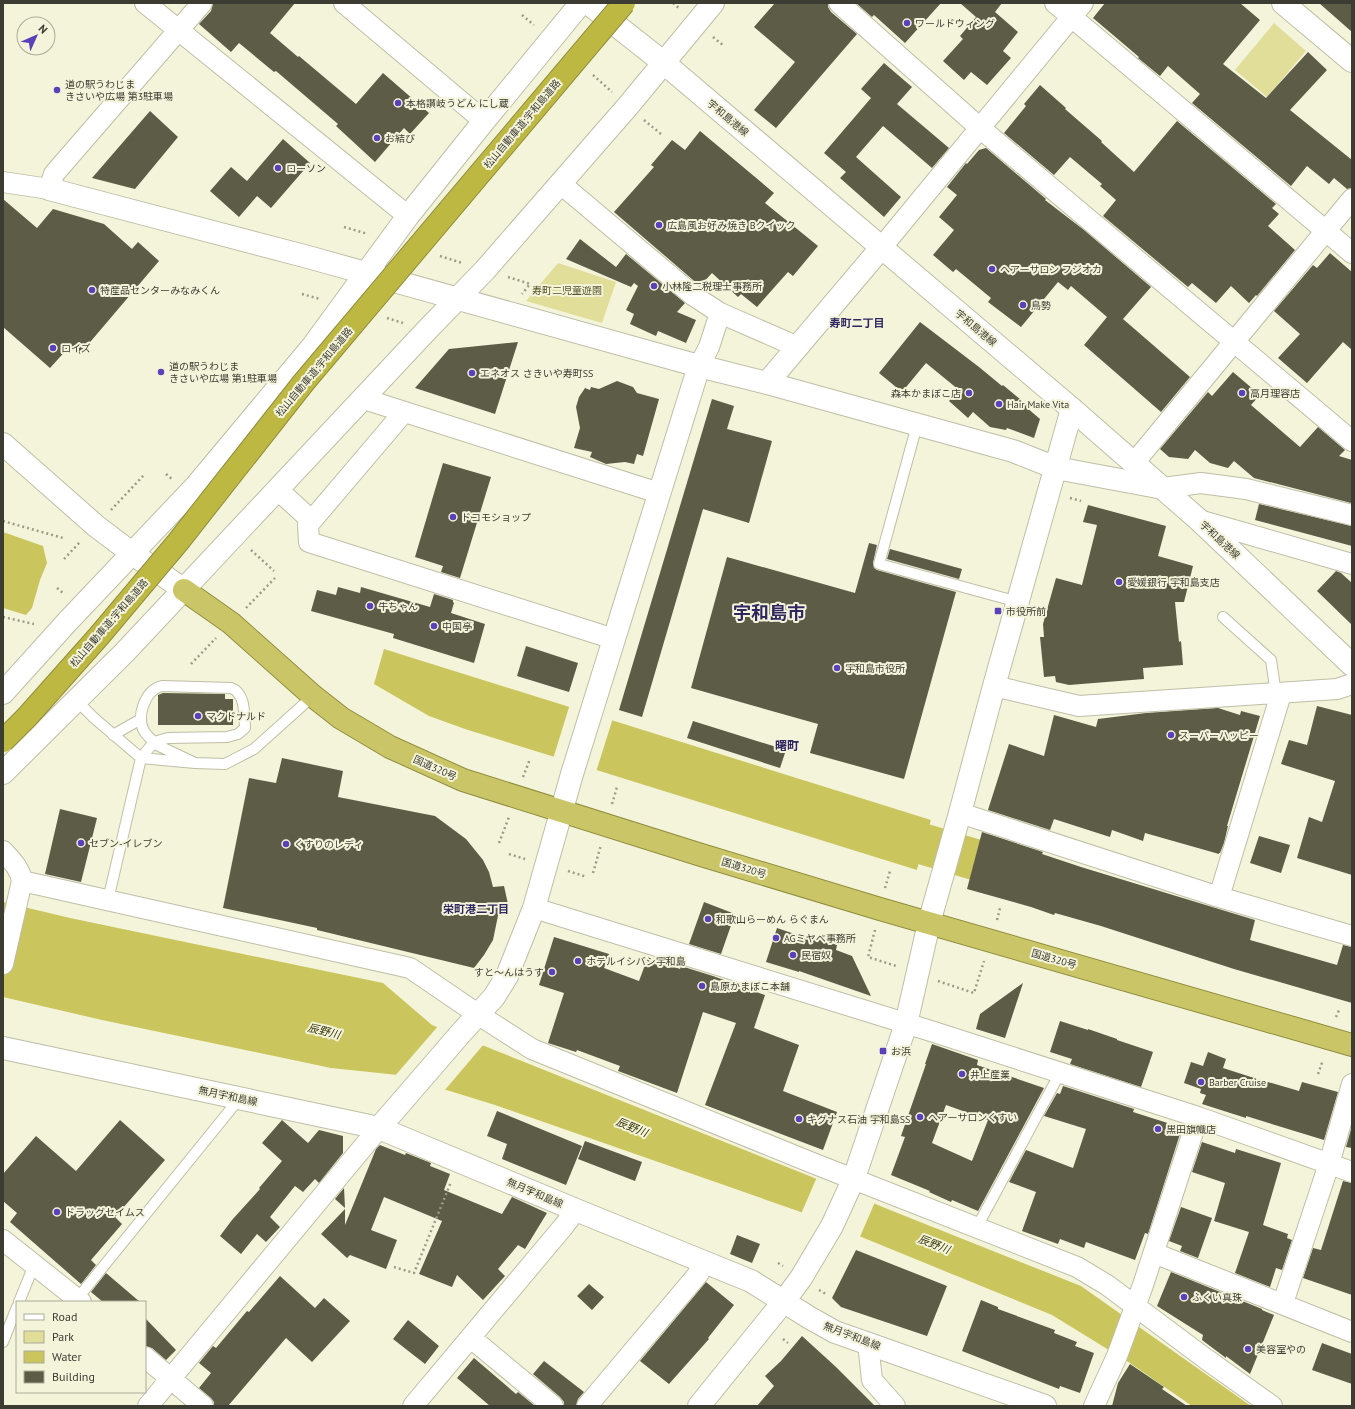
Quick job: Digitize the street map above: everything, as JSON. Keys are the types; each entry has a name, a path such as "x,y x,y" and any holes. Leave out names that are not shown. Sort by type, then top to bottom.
{"highway":[{"name":"松山自動車道;宇和島道路","path":"3,741 28,716 99,636 178,542 304,382 624,3"},
{"name":"国道320号","path":"184,590 231,623 341,718 390,747 463,780 706,856 929,923 1352,1044"}],"street":[{"path":"145,3 408,216"},
{"path":"49,188 54,174 202,3"},
{"path":"344,3 484,121"},
{"path":"3,693 68,621 196,486 312,347 408,216 581,3"},
{"name":"宇和島港線","path":"588,3 664,63 1072,408 1199,520 1352,664"},
{"path":"3,773 125,652 485,270 561,184 713,3"},
{"path":"839,3 980,128 1352,441"},
{"path":"1055,3 1077,10 1352,253"},
{"path":"1283,3 1352,60"},
{"path":"767,383 881,248 1077,10"},
{"path":"3,182 49,188 308,257 365,274 1012,451 1056,468 1163,488 1201,483 1246,490 1352,516"},
{"path":"561,184 694,296 720,313 798,347"},
{"path":"1134,463 1352,199"},
{"path":"148,1406 379,1128 461,1033 479,1015 494,997 507,976 534,908 592,710 699,366 709,347 720,313"},
{"path":"364,399 659,494"},
{"path":"699,1406 784,1302 806,1270 832,1226 852,1183 906,1024 929,923 1072,408"},
{"path":"404,412 311,520 308,525 309,542 614,639"},
{"path":"3,444 96,526 132,554 184,590"},
{"path":"278,490 311,520"},
{"path":"1199,520 1352,564"},
{"path":"994,686 1079,706 1279,694 1337,689 1352,684"},
{"path":"1219,896 1279,694"},
{"path":"958,820 1352,936"},
{"path":"3,851 21,874 20,889 3,964"},
{"path":"20,889 108,900 410,968 479,1015 532,1048 852,1183 977,1227 1077,1267 1107,1285 1133,1312 1206,1359 1272,1406"},
{"path":"534,908 1198,1117 1352,1172"},
{"name":"無月宇和島線","path":"3,1048 379,1128 751,1281 835,1332 1045,1406"},
{"path":"1283,1303 1329,1164 1352,1084"},
{"path":"1094,1406 1133,1312 1154,1253 1198,1117"},
{"path":"414,1406 576,1210"},
{"path":"3,1240 79,1301"},
{"path":"1154,1253 1283,1303 1352,1332"},
{"path":"587,1406 699,1272 700,1261"},
{"path":"471,1338 553,1406"},
{"path":"868,1343 872,1380 895,1406"},
{"path":"146,1358 203,1406"}],"lane":[{"path":"917,425 879,564 1018,602"},
{"path":"1223,617 1271,660 1279,694"},
{"path":"108,900 141,758 154,742 168,738 227,737 238,734 245,728 241,696 236,690 231,688 158,687 152,690 148,695 142,709 140,719 144,732 154,742 157,746 195,763"},
{"path":"76,700 94,718 141,758 225,764 254,749 314,696"},
{"path":"113,734 140,719"},
{"path":"977,1227 1060,1073"},
{"path":"79,1301 239,1099"},
{"path":"19,1301 34,1265"},
{"path":"3,1342 16,1310"}],"path":[{"path":"3,521 63,538"},
{"path":"3,617 34,624"},
{"path":"394,1266 414,1273 459,1161"}],"green space":[{"path":"1274,23 1306,51 1267,97 1235,70"},
{"name":"寿町二児童遊園","path":"558,263 616,282 602,323 526,301"}],"water":[{"path":"3,532 43,546 47,563 40,580 32,608 26,615 3,608"},
{"path":"384,649 931,820 917,870 465,729 429,716 374,684"},
{"name":"辰野川","path":"3,902 70,918 383,983 432,1025 1081,1286 1251,1406 1192,1406 1130,1363 1052,1315 798,1211 495,1105 398,1075 331,1068 102,1020 3,997"}],"pier":[{"path":"570,704 613,718 596,772 553,759"},
{"path":"931,820 933,821 919,871 917,870"},
{"path":"439,1025 484,1044 444,1091 394,1077"},
{"path":"817,1177 875,1202 859,1239 801,1214"}],"building":[{"path":"213,3 295,3 270,33 298,57 299,56 356,104 383,73 429,113 410,134 404,128 375,162 336,126 338,124 276,71 274,72 239,43 231,52 199,24 211,11"},
{"path":"775,3 828,3 828,7 831,12 857,34 776,128 754,110 795,62 754,27"},
{"path":"856,3 941,3 905,43 874,15 872,17"},
{"path":"960,3 1002,3 995,12 1018,32 1003,51 1011,58 987,85 971,72 964,80 943,61 963,39 960,36 976,17"},
{"path":"1105,3 1240,3 1260,20 1223,64 1266,98 1308,52 1327,70 1290,110 1352,160 1352,188 1347,189 1334,178 1329,184 1307,166 1291,186 1192,103 1200,94 1168,66 1160,76 1093,18"},
{"path":"1319,3 1352,3 1352,32"},
{"path":"884,63 912,87 897,104 949,148 932,168 883,126 856,157 901,197 884,217 840,178 846,172 824,153 871,98 861,89"},
{"path":"1040,85 1134,172 1177,121 1276,204 1272,208 1279,214 1268,226 1295,250 1257,296 1256,295 1249,303 1231,286 1216,303 1192,283 1188,287 1103,216 1116,200 1100,186 1102,184 1070,157 1054,175 1004,133 1026,106 1024,104"},
{"path":"150,111 178,137 135,189 92,178"},
{"path":"700,131 774,193 765,203 818,246 793,276 788,272 757,307 741,294 738,297 712,273 700,286 614,212 654,167 651,165 672,140 685,150"},
{"path":"283,139 310,163 271,208 257,196 239,217 210,191 231,167 247,181"},
{"path":"986,148 1046,199 1045,200 1084,230 1151,287 1123,319 1190,377 1161,412 1084,345 1107,317 1071,286 1068,290 1058,282 1021,327 988,302 991,298 956,269 953,272 933,255 954,230 939,217 957,195 947,187 966,163 967,164 979,150"},
{"path":"3,199 37,228 53,209 104,224 132,249 138,242 159,261 80,354 70,346 50,368 3,327"},
{"path":"580,239 616,267 626,254 685,303 677,312 696,320 686,343 658,331 656,336 630,324 634,314 626,310 638,286 634,283 631,287 566,259"},
{"path":"1330,253 1352,272 1352,350 1343,342 1307,383 1278,358 1300,334 1274,311 1313,265 1317,268"},
{"path":"920,322 1027,405 1026,407 1040,419 1034,438 1007,428 1006,430 990,427 973,412 968,418 949,401 959,390 926,363 902,392 879,373"},
{"path":"518,342 495,414 415,388 449,349"},
{"path":"1233,372 1260,395 1251,405 1300,447 1318,427 1345,450 1339,456 1352,460 1351,503 1254,478 1234,461 1228,468 1210,463 1195,450 1188,459 1169,457 1160,449 1208,392 1212,396"},
{"path":"617,381 633,387 637,393 659,399 643,456 637,454 634,464 625,462 606,464 590,457 592,452 574,448 580,428 576,407 579,397 585,388 590,390 591,387 599,389"},
{"path":"712,399 734,406 727,429 772,441 749,523 703,509 642,717 619,710"},
{"name":"ドコモショップ","path":"443,463 491,477 460,578 441,572 443,566 415,557"},
{"path":"1259,504 1352,526 1352,546 1255,520"},
{"path":"1088,505 1166,526 1158,556 1193,566 1184,602 1175,602 1183,665 1143,668 1144,679 1069,685 1056,682 1055,676 1044,677 1040,637 1044,637 1043,624 1056,578 1082,585 1097,525 1083,522"},
{"path":"869,543 877,545 873,563 874,568 877,570 956,592 904,779 810,753 818,724 691,688 727,557 855,593"},
{"path":"890,549 962,569 959,579 887,559"},
{"path":"1336,571 1341,573 1352,583 1352,625 1317,591"},
{"path":"338,587 360,593 361,587 430,607 434,594 453,600 454,603 451,613 485,624 474,663 393,638 394,634 311,611 317,590 336,595"},
{"path":"526,646 578,663 569,692 517,676"},
{"path":"163,693 225,694 225,699 233,699 233,725 158,725 158,695"},
{"path":"1317,706 1352,715 1352,875 1297,858 1309,817 1322,822 1335,781 1281,764 1289,740 1307,745"},
{"path":"1218,708 1240,715 1241,711 1260,716 1227,826 1224,843 1219,854 1145,833 1143,841 1112,830 1110,837 1054,819 1050,830 988,810 1009,744 1044,756 1054,715 1096,727 1098,719 1146,713"},
{"path":"693,721 786,750 780,768 687,738"},
{"path":"282,758 343,771 338,797 435,816 466,839 483,860 489,872 493,887 504,886 508,904 500,906 493,940 474,968 317,930 317,928 223,908 249,778 276,783"},
{"path":"60,809 97,818 81,882 45,874"},
{"path":"982,832 1043,852 1042,854 1081,867 1255,920 1250,940 1337,965 1343,945 1352,947 1352,1003 1234,969 1101,926 1055,913 1054,915 967,889"},
{"path":"1259,836 1290,845 1281,873 1250,863"},
{"path":"704,902 735,914 721,954 689,944"},
{"path":"777,928 812,940 813,937 837,945 836,950 852,956 871,996 799,971 766,962"},
{"path":"554,937 609,954 604,968 639,981 648,957 680,969 681,966 713,976 765,995 754,1028 799,1045 783,1091 837,1112 823,1150 705,1105 736,1023 703,1012 677,1093 618,1071 620,1066 577,1050 576,1052 548,1043 564,993 539,985"},
{"path":"1023,983 1005,1038 976,1029 980,1014"},
{"path":"1060,1021 1088,1029 1153,1052 1141,1087 1070,1064 1072,1059 1050,1052"},
{"path":"932,1044 978,1060 977,1065 1044,1088 978,1211 952,1200 951,1202 929,1192 930,1191 891,1175 905,1137 901,1136","holes":["946,1105 988,1120 972,1161 932,1143"]},
{"path":"1208,1052 1226,1059 1223,1068 1251,1077 1299,1091 1302,1082 1338,1092 1324,1140 1202,1104 1206,1095 1200,1093 1201,1089 1184,1083 1191,1062 1203,1066"},
{"path":"1063,1086 1134,1109 1133,1112 1180,1127 1178,1134 1180,1134 1148,1234 1145,1233 1135,1260 1086,1242 1084,1248 1060,1239 1058,1244 1022,1231 1036,1192 1009,1182 1026,1150 1073,1168 1086,1129 1044,1116 1057,1093 1060,1094"},
{"path":"497,1111 582,1146 566,1185 502,1159 507,1144 487,1136"},
{"path":"120,1120 165,1160 115,1217 122,1224 91,1260 96,1265 81,1284 10,1222 17,1213 3,1201 3,1174 36,1136 76,1171"},
{"path":"282,1120 308,1143 319,1130 343,1136 343,1153 319,1183 315,1179 303,1192 295,1186 270,1217 280,1227 266,1242 257,1234 241,1254 220,1236 282,1161 262,1143"},
{"path":"1352,1126 1352,1148 1346,1147"},
{"path":"585,1141 642,1162 635,1181 578,1159"},
{"path":"1202,1142 1235,1153 1236,1149 1281,1163 1263,1225 1288,1234 1287,1238 1292,1240 1282,1270 1276,1268 1270,1287 1235,1273 1249,1232 1214,1221 1225,1183 1192,1172"},
{"path":"380,1145 431,1163 430,1166 450,1174 444,1190 502,1214 512,1197 547,1213 525,1249 518,1245 498,1269 505,1276 483,1300 457,1275 452,1287 419,1274 442,1221 384,1197 371,1230 397,1240 386,1269 350,1255 347,1258 321,1234 345,1209 345,1225 376,1149"},
{"path":"1343,1181 1352,1183 1352,1295 1303,1278 1313,1248 1321,1250"},
{"path":"344,1188 345,1208 335,1199"},
{"path":"1181,1207 1212,1218 1198,1258 1180,1251 1182,1246 1169,1241"},
{"path":"737,1235 760,1244 752,1263 730,1254"},
{"path":"856,1250 947,1286 927,1336 841,1307 832,1298"},
{"path":"1171,1272 1274,1315 1250,1374 1202,1340 1203,1335 1157,1306"},
{"path":"106,1273 139,1301 102,1301 91,1292"},
{"path":"280,1276 315,1308 324,1298 350,1321 312,1362 286,1338 228,1406 214,1406 214,1402 211,1398 199,1388 211,1373 199,1363 213,1346 216,1348 247,1311 249,1312"},
{"path":"706,1282 734,1305 708,1338 709,1339 669,1384 640,1361"},
{"path":"589,1284 604,1297 592,1310 577,1296"},
{"path":"981,1300 998,1307 998,1309 1055,1330 1054,1333 1077,1342 1075,1346 1094,1353 1080,1393 1060,1386 1059,1389 962,1351"},
{"path":"146,1319 176,1350 166,1360 152,1348 146,1346"},
{"path":"408,1320 439,1346 425,1364 393,1339"},
{"path":"802,1336 875,1406 757,1406 774,1386 765,1376 781,1361"},
{"path":"1322,1343 1352,1354 1352,1384 1312,1370"},
{"path":"474,1358 516,1394 518,1392 535,1406 490,1406 457,1378"},
{"path":"544,1361 584,1392 578,1399 576,1406 564,1406 564,1402 560,1397 533,1374"},
{"path":"1130,1364 1164,1387 1162,1389 1187,1406 1112,1406 1118,1383"}],"waterway":[{"path":"870,828 973,859"}],"place":[{"name":"ワールドウィング","path":"907,23"},
{"name":"道の駅うわじま きさいや広場 第3駐車場","path":"57,90"},
{"name":"本格讃岐うどん にし蔵","path":"398,103"},
{"name":"お結び","path":"377,138"},
{"name":"ローソン","path":"278,168"},
{"name":"広島風お好み焼き Bクイック","path":"659,225"},
{"name":"ヘアーサロン フジオカ","path":"992,269"},
{"name":"小林隆二税理士事務所","path":"654,286"},
{"name":"特産品センターみなみくん","path":"92,290"},
{"name":"鳥勢","path":"1023,305"},
{"name":"ロイズ","path":"53,348"},
{"name":"道の駅うわじま きさいや広場 第1駐車場","path":"161,372"},
{"name":"エネオス さきいや寿町SS","path":"472,373"},
{"name":"森本かまぼこ店","path":"969,393"},
{"name":"高月理容店","path":"1242,393"},
{"name":"Hair Make Vita","path":"999,404"},
{"name":"ドコモショップ","path":"453,517"},
{"name":"愛媛銀行 宇和島支店","path":"1119,582"},
{"name":"牛ちゃん","path":"370,606"},
{"name":"市役所前","path":"998,611"},
{"name":"中国亭","path":"434,626"},
{"name":"宇和島市役所","path":"837,668"},
{"name":"マクドナルド","path":"198,716"},
{"name":"スーパーハッピー","path":"1171,735"},
{"name":"セブン-イレブン","path":"81,843"},
{"name":"くすりのレディ","path":"286,844"},
{"name":"和歌山らーめん らぐまん","path":"708,919"},
{"name":"AGミヤベ事務所","path":"776,938"},
{"name":"民宿奴","path":"793,955"},
{"name":"ホテルイシバシ宇和島","path":"578,961"},
{"name":"すと～んはうす","path":"552,972"},
{"name":"島原かまぼこ本舗","path":"702,986"},
{"name":"お浜","path":"883,1051"},
{"name":"井上産業","path":"962,1074"},
{"name":"Barber Cruise","path":"1201,1082"},
{"name":"ヘアーサロンくすい","path":"920,1117"},
{"name":"キグナス石油 宇和島SS","path":"799,1119"},
{"name":"黒田旗幟店","path":"1158,1129"},
{"name":"ドラッグセイムス","path":"57,1212"},
{"name":"ふくい真珠","path":"1184,1297"},
{"name":"美容室やの","path":"1248,1349"}],"district":[{"name":"寿町二丁目","path":"857,323"},
{"name":"宇和島市","path":"769,612"},
{"name":"曙町","path":"787,745"},
{"name":"栄町港二丁目","path":"476,909"}]}
